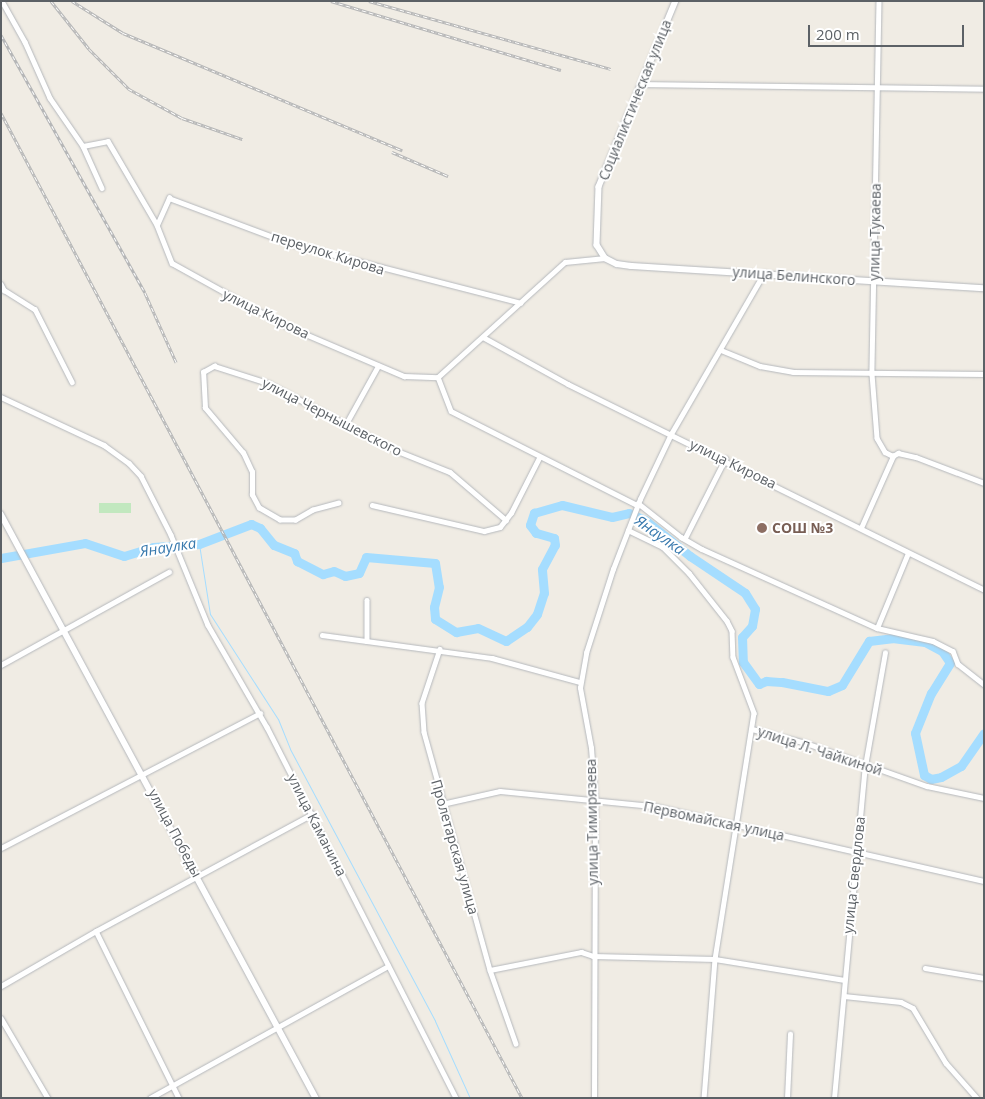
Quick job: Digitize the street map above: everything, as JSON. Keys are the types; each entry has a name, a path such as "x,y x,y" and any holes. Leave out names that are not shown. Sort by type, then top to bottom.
{"street":[{"path":"2,1 25,42 50,98 83,146 102,188"},
{"name":"Социалистическая улица","path":"605,258 597,245 599,187 640,84 676,1"},
{"name":"улица Тукаева","path":"879,1 872,374 877,438 886,452 893,456"},
{"path":"640,84 984,89"},
{"name":"улица Кирова","path":"83,146 108,141 157,226 172,263 282,324 378,366 404,376 438,377"},
{"name":"переулок Кирова","path":"157,226 169,198 292,244 521,303"},
{"path":"605,258 565,262 438,377 451,411 539,458 638,504 685,538 877,628 933,641 952,651 958,664 984,684"},
{"name":"улица Белинского","path":"605,258 617,264 632,266 984,288"},
{"path":"638,504 671,434 764,273"},
{"path":"1,284 3,291 34,309 72,382"},
{"name":"улица Кирова","path":"483,337 568,384 724,459 984,590"},
{"path":"721,350 760,366 793,372 984,374"},
{"name":"улица Чернышевского","path":"339,503 313,510 296,520 280,520 259,508 252,495 252,472 244,453 205,408 203,372 214,366 243,374 348,422 395,450 450,472 506,520"},
{"path":"348,422 378,366"},
{"name":"улица Каманина","path":"1,396 104,445 129,462 141,476 171,535 208,625 260,713 453,1097"},
{"path":"861,528 893,456 906,454 984,483"},
{"path":"372,505 484,531 500,527 506,520 539,458"},
{"path":"685,538 724,459"},
{"name":"улица Тимирязева","path":"594,1098 592,956 595,798 591,748 580,682 610,579 638,504"},
{"name":"улица Победы","path":"1,514 17,540 199,877 316,1098"},
{"name":"улица Л. Чайкиной","path":"628,530 663,547 689,572 727,621 732,631 733,657 754,713 752,729 806,743 865,766 927,786 984,798"},
{"path":"877,628 908,553"},
{"path":"1,665 169,572"},
{"path":"367,600 367,641"},
{"path":"322,635 440,648 492,658 580,682"},
{"name":"Пролетарская улица","path":"440,648 422,703 424,732 442,804 490,970 516,1044"},
{"name":"улица Свердлова","path":"834,1098 865,766 885,653"},
{"path":"1,848 260,713"},
{"path":"704,1098 715,960 735,824 752,729"},
{"name":"Первомайская улица","path":"442,804 500,791 595,798 654,806 857,854 984,881"},
{"path":"1,986 96,931 199,877 312,814"},
{"path":"96,931 180,1098"},
{"path":"490,970 581,952 592,956 715,960 844,980"},
{"path":"150,1098 388,966"},
{"path":"925,968 984,978"},
{"path":"844,996 901,1002 913,1008 946,1063 976,1098"},
{"path":"1,1018 48,1098"},
{"path":"787,1098 790,1034"}],"green space":[{"path":"99,503 131,503 131,513 99,513"}],"waterway":[{"name":"Янаулка","path":"1,558 85,543 124,556 153,547 199,544 251,524 260,528 274,545 294,553 297,561 323,574 334,571 345,576 359,573 366,557 435,563 439,587 434,607 435,619 456,632 478,628 506,641 527,627 537,614 544,593 542,569 555,545 554,538 536,533 530,525 534,513 562,505 612,517 629,513 645,520 690,556 745,593 755,609 752,626 742,637 743,662 759,684 766,681 782,682 828,691 842,685 869,641 892,638 925,642 942,651 950,663 931,693 915,733 924,775 931,779 941,777 961,766 984,733"},
{"path":"199,544 210,614 278,719 290,749 435,1021 470,1098"}],"railway":[{"path":"51,1 89,49 129,89 182,118 242,139"},
{"path":"72,1 123,33 402,150"},
{"path":"331,1 561,70"},
{"path":"369,1 611,69"},
{"path":"1,35 145,293 176,362"},
{"path":"1,113 522,1098"},
{"path":"392,152 448,176"}],"place":[{"name":"СОШ №3","path":"762,528"}]}
